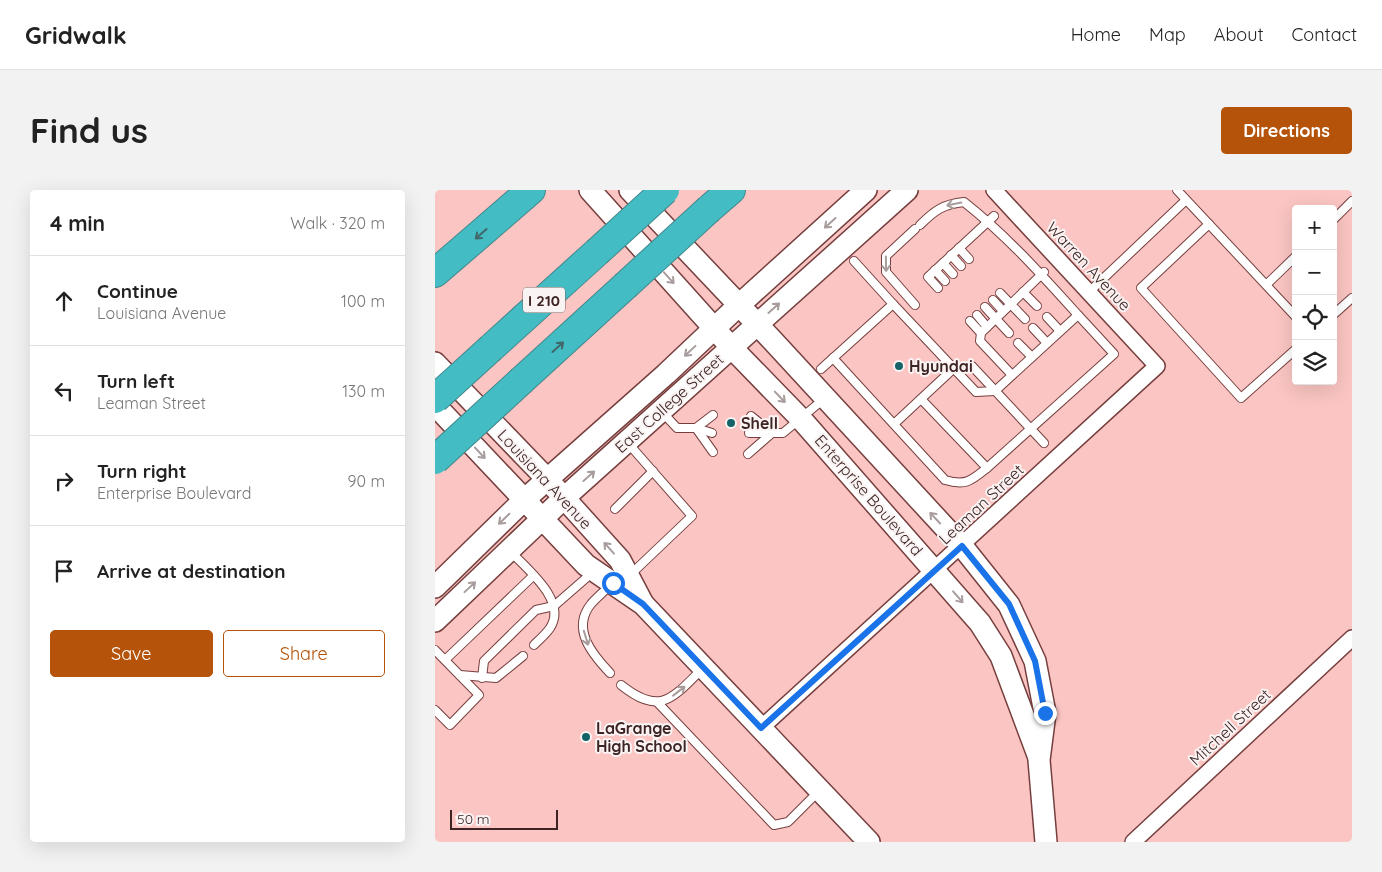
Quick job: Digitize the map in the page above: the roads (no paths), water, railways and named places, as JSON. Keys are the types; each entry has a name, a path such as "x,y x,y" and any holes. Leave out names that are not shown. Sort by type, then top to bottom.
{"highway":[{"path":"435,274 515,201 531,190"},
{"name":"I 210","path":"435,398 665,190"},
{"name":"I 210","path":"435,460 731,190"}],"main road":[{"name":"Enterprise Boulevard","path":"590,190 731,347 801,419 980,623 1001,656 1039,760"},
{"name":"Enterprise Boulevard","path":"630,190 962,546 1009,604 1035,661 1045,713 1039,760"},
{"name":"East College Street","path":"435,586 524,500 866,190"},
{"name":"East College Street","path":"435,621 626,441 907,190"},
{"name":"Louisiana Avenue","path":"435,364 547,479 620,560 621,580"},
{"name":"Louisiana Avenue","path":"435,405 586,565 595,571 621,580 869,842"},
{"path":"1039,760 1046,842"}],"street":[{"name":"Warren Avenue","path":"994,190 1157,366"},
{"name":"Leaman Street","path":"761,728 935,571 1157,366"},
{"name":"Mitchell Street","path":"1133,842 1352,638"}],"lane":[{"path":"1177,190 1292,312"},
{"path":"1089,292 1186,200"},
{"path":"833,358 945,480 959,484 971,481 987,468 1114,354 1043,273 991,219 963,202 948,204 933,212 886,256 885,272 915,305"},
{"path":"1337,216 1352,202"},
{"path":"938,288 928,277 991,219"},
{"path":"1209,224 1141,288 1241,398 1292,353"},
{"path":"959,248 969,259"},
{"path":"951,255 961,266"},
{"path":"1267,284 1292,260"},
{"path":"854,261 975,392 995,391 1078,315"},
{"path":"943,263 953,274"},
{"path":"935,270 945,281"},
{"path":"1012,375 980,341 981,333 1043,273"},
{"path":"1023,292 1037,306"},
{"path":"1000,293 1025,318"},
{"path":"1337,311 1352,298"},
{"path":"993,300 1003,311"},
{"path":"821,369 893,304"},
{"path":"985,307 1009,333"},
{"path":"977,315 987,326"},
{"path":"1047,317 1060,331"},
{"path":"970,321 981,333"},
{"path":"1033,328 1047,343"},
{"path":"1018,343 1031,357"},
{"path":"972,366 1044,443"},
{"path":"894,424 953,369"},
{"path":"749,434 783,433 825,398"},
{"path":"921,399 987,468"},
{"path":"660,411 677,428 696,428 712,433"},
{"path":"696,428 713,416"},
{"path":"751,416 772,433"},
{"path":"696,428 713,452"},
{"path":"748,454 772,433"},
{"path":"610,673 595,658 586,641 583,623 590,605 621,580 692,516 626,441"},
{"path":"615,509 653,471"},
{"path":"509,550 550,594 554,606 555,617 550,628 534,645"},
{"path":"482,678 485,661 537,610 554,606 595,571"},
{"path":"445,660 533,576"},
{"path":"435,650 479,695 450,725 435,710"},
{"path":"460,675 496,678 523,656"},
{"path":"658,703 683,688 703,667"},
{"path":"621,685 645,700 658,703 774,825 788,822 820,790"}],"place":[{"name":"Hyundai","path":"899,366"},
{"name":"Shell","path":"731,423"},
{"name":"LaGrange High School","path":"586,737"}]}
